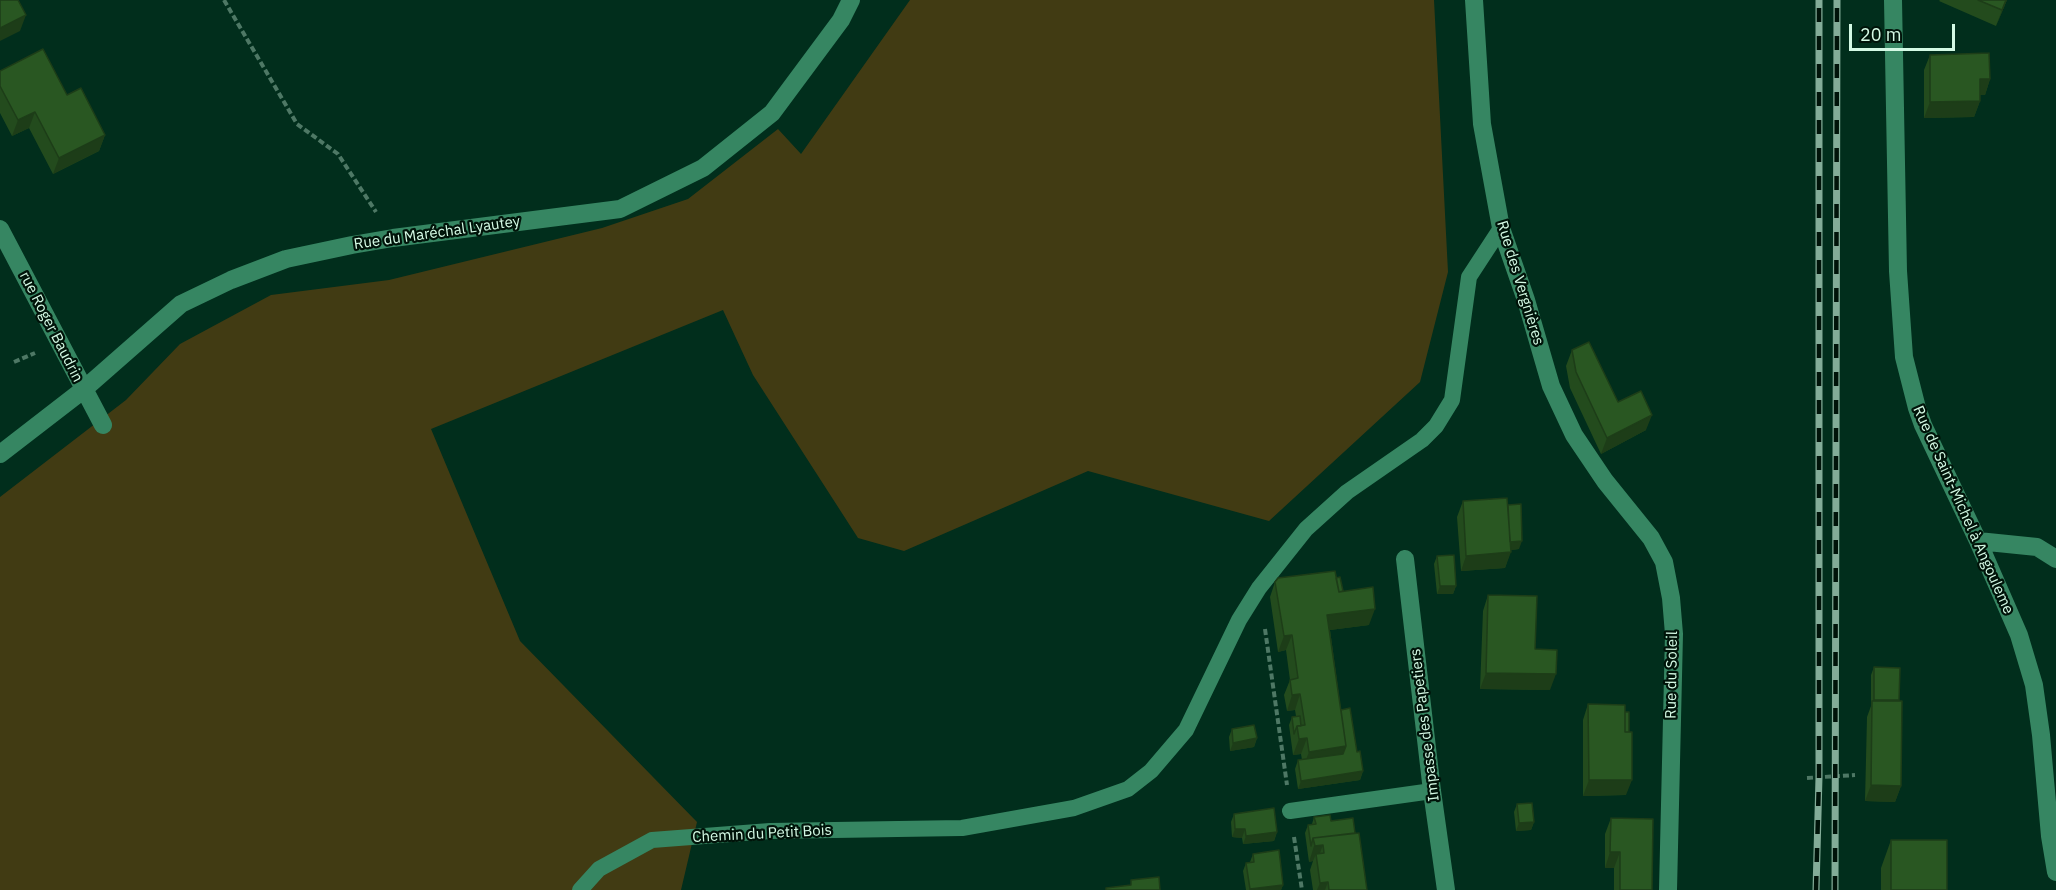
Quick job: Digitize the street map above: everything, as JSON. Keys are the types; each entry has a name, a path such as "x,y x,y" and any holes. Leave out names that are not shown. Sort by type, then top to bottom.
{"street":[{"name":"Rue du Maréchal Lyautey","path":"0,454 83,390 180,304 231,280 286,260 393,238 620,209 703,168 772,113 841,20 850,0"},
{"name":"Rue des Vergnières","path":"1474,0 1482,124 1501,228 1527,300 1551,386 1574,435 1605,481"},
{"name":"Rue de Saint-Michel à Angouleme","path":"1893,0 1899,271 1904,357 1923,425 2019,635 2034,685 2056,872"},
{"name":"rue Roger Baudrin","path":"0,229 103,425"},
{"name":"Rue du Soleil","path":"1605,481 1651,538 1664,562 1671,598 1674,634 1668,890"},
{"path":"1978,541 2037,547 2056,559"},
{"name":"Impasse des Papetiers","path":"1405,559 1446,890"}],"lane":[{"name":"Chemin du Petit Bois","path":"580,890 599,869 652,840 770,831 962,828 1074,808 1128,789 1151,771 1186,730 1239,620 1259,588 1306,529 1347,492 1422,440 1436,426 1452,400 1469,278 1501,228"},
{"path":"1290,811 1432,791"}],"path":[{"path":"224,0 297,124 338,154 393,238"},
{"path":"1259,588 1302,890"},
{"path":"1807,778 1855,775"}],"shaded area":[{"path":"910,0 1434,0 1448,272 1420,382 1269,521 1088,471 904,551 858,538 753,375 723,310 431,429 520,641 697,822 681,890 0,890 0,497 126,400 180,344 271,295 389,280 602,228 688,199 778,129 801,154"}],"building":[{"path":"0,0 18,0 26,15 0,28"},
{"path":"1978,0 2006,0 2002,10"},
{"path":"43,49 67,95 81,88 105,135 59,158 35,112 18,120 0,86 0,71"},
{"path":"1989,53 1990,79 1980,79 1980,101 1930,102 1930,55"},
{"path":"1589,342 1618,402 1641,391 1652,415 1607,438 1576,372 1572,350"},
{"path":"1507,498 1511,552 1466,556 1463,501"},
{"path":"1521,504 1522,541 1510,542 1508,505"},
{"path":"1454,555 1456,586 1440,586 1437,556"},
{"path":"1335,571 1339,592 1373,587 1375,609 1327,615 1346,746 1309,752 1307,738 1299,739 1297,726 1305,725 1300,694 1292,695 1290,680 1298,678 1292,635 1284,636 1275,582 1278,578"},
{"path":"1340,577 1343,591 1339,592 1336,578"},
{"path":"1488,595 1537,596 1535,649 1557,650 1556,674 1486,673"},
{"path":"1874,667 1900,668 1899,700 1874,700"},
{"path":"1872,701 1902,701 1901,786 1871,785"},
{"path":"1588,704 1625,705 1625,732 1632,732 1632,780 1589,780"},
{"path":"1350,708 1357,752 1360,751 1363,771 1301,781 1298,760 1343,754 1346,746 1341,710"},
{"path":"1625,712 1629,712 1629,732 1625,732"},
{"path":"1300,716 1301,726 1297,726 1294,734 1292,717"},
{"path":"1254,725 1257,738 1233,743 1232,729"},
{"path":"1532,803 1534,822 1519,823 1517,804"},
{"path":"1274,808 1277,832 1246,836 1245,829 1235,829 1234,814"},
{"path":"1330,815 1331,821 1353,818 1355,833 1313,838 1311,846 1308,825 1316,824 1314,817"},
{"path":"1611,818 1653,819 1652,890 1620,890 1620,852 1610,852"},
{"path":"1359,833 1367,890 1329,890 1328,882 1320,883 1316,854 1324,853 1323,845 1315,846 1313,838"},
{"path":"1891,840 1947,840 1947,890 1891,890"},
{"path":"1279,850 1283,885 1250,889 1246,863 1254,862 1253,854"},
{"path":"1159,877 1160,890 1106,890 1106,888 1131,885 1131,880"}],"railway":[{"path":"1816,890 1819,777 1819,0"},
{"path":"1835,890 1837,0"}]}
